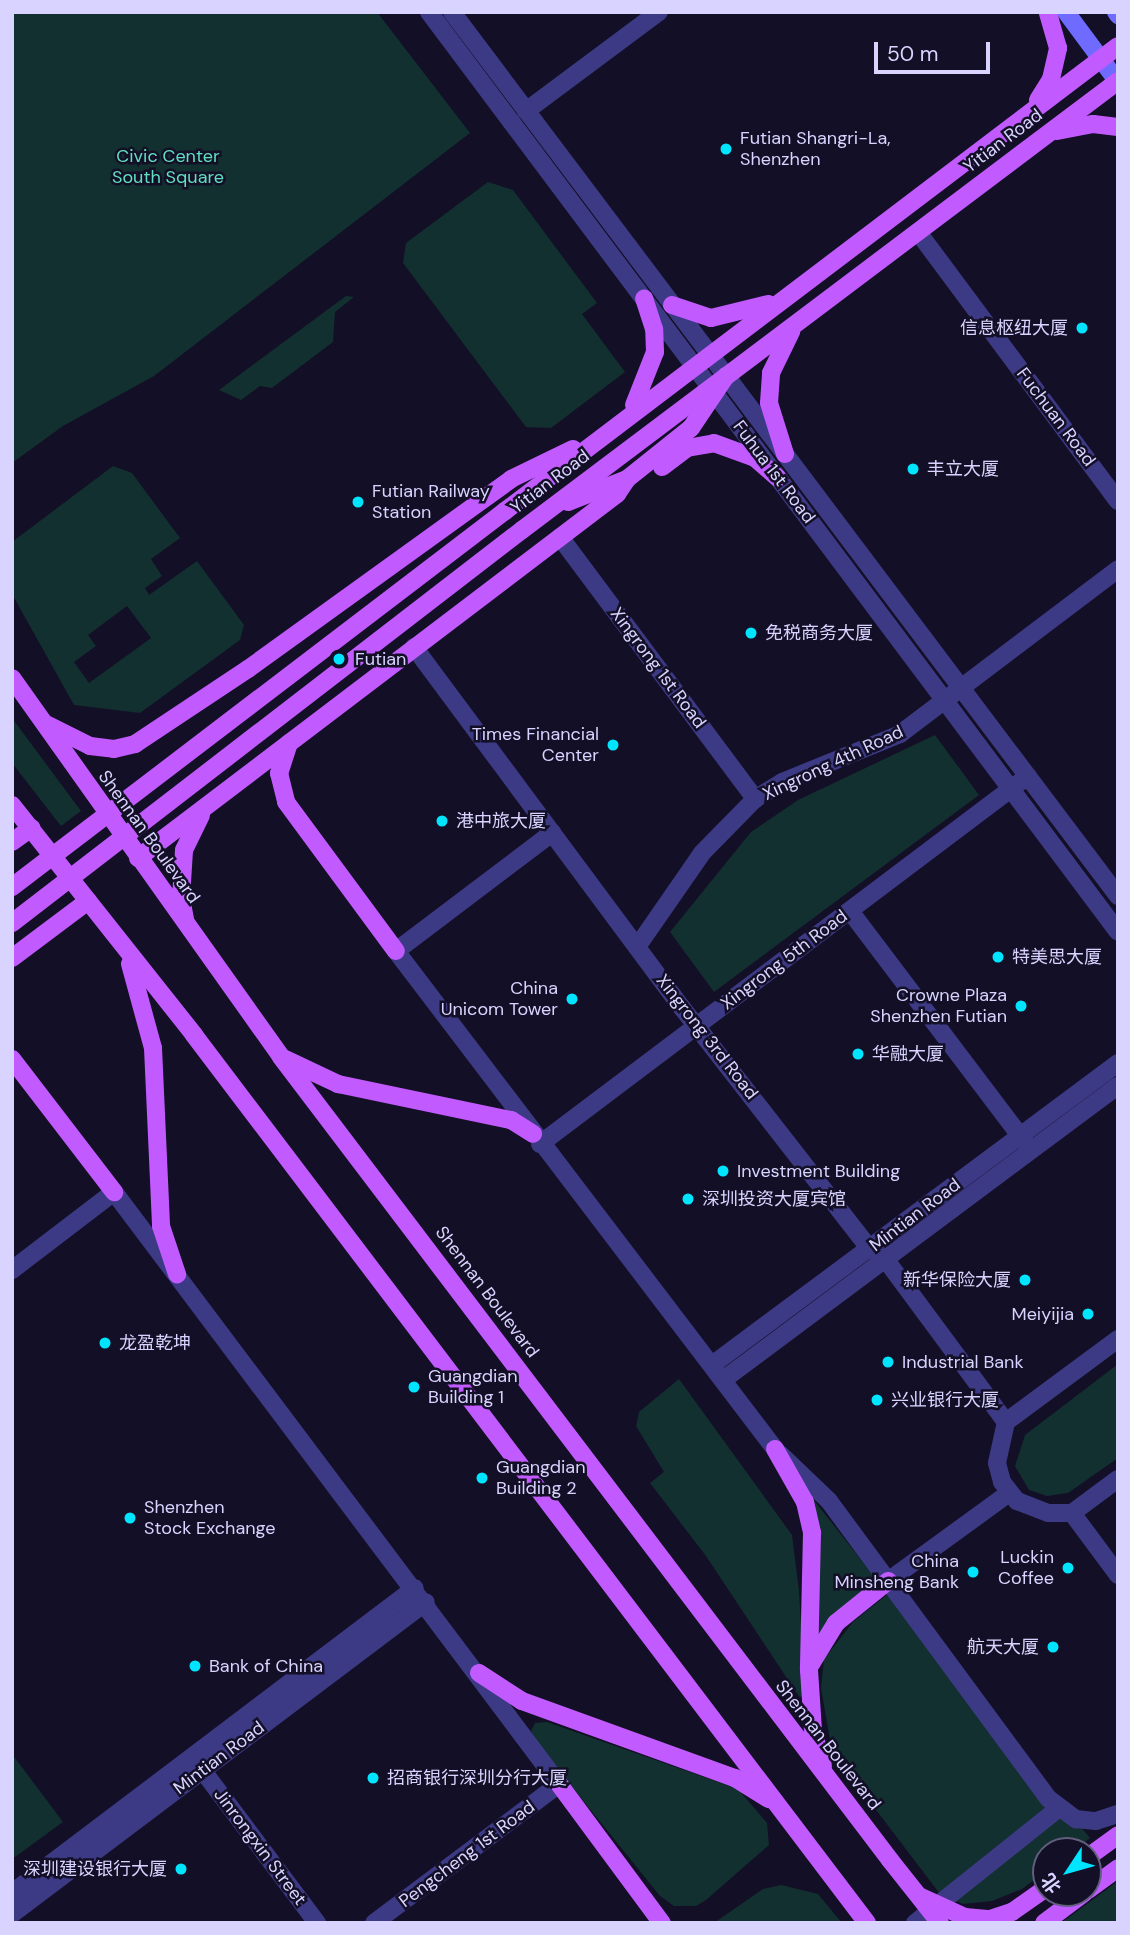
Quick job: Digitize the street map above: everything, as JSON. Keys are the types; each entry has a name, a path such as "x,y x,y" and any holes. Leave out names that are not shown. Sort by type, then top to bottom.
{"main road":[{"path":"1027,114 1055,68 1058,40 1048,12"},
{"path":"1066,12 1118,82"},
{"name":"Yitian Road","path":"12,887 505,511 592,440 1118,46"},
{"name":"Yitian Road","path":"726,376 1118,82"},
{"path":"1047,134 1093,124 1118,127"},
{"path":"630,412 648,380 654,352 654,330 644,299"},
{"path":"672,305 711,318 778,301"},
{"path":"785,454 769,403 771,373 797,323"},
{"path":"138,858 617,494 627,479 691,428 713,390 726,376"},
{"name":"Yitian Road","path":"12,923 522,530 713,390"},
{"path":"39,719 90,747 114,749 135,744 248,669 512,479 592,440"},
{"path":"555,505 627,479 648,477 687,448 714,443 755,458 778,478"},
{"name":"Shennan Boulevard","path":"12,678 281,1057 940,1923"},
{"path":"289,743 279,773 286,802 396,951"},
{"path":"187,925 181,898 184,850 193,826 209,803"},
{"path":"12,805 124,947 867,1923"},
{"path":"12,842 31,828"},
{"path":"12,958 88,901"},
{"path":"124,947 143,999 153,1048 161,1227 177,1275"},
{"path":"281,1057 355,1089 502,1118 537,1139"},
{"path":"12,1059 114,1192"},
{"path":"775,1449 805,1502 812,1533 809,1670 813,1731 826,1776"},
{"path":"809,1670 836,1623 888,1581"},
{"path":"478,1673 522,1701 735,1778 778,1805"},
{"path":"559,1784 662,1923"},
{"path":"1102,1847 1118,1835"},
{"path":"1102,1880 1118,1868"},
{"path":"921,1897 965,1917 990,1919 1012,1912 1032,1898"},
{"path":"1044,1923 1066,1907"}],"street":[{"name":"Fuhua 1st Road","path":"429,12 1118,932"},
{"name":"Fuhua 1st Road","path":"452,12 1118,896"},
{"path":"526,111 659,12"},
{"name":"Fuchuan Road","path":"918,232 1118,501"},
{"name":"Xingrong 1st Road","path":"560,537 755,799"},
{"name":"Xingrong 4th Road","path":"636,947 702,853 755,799 790,779 892,740 1118,569"},
{"name":"Xingrong 3rd Road","path":"414,648 636,947 870,1249 886,1260 1006,1422"},
{"name":"Xingrong 5th Road","path":"537,1139 698,1026 1028,776"},
{"path":"552,833 396,951 775,1449 829,1501 1058,1809 1085,1821 1118,1814"},
{"path":"850,911 1026,1144"},
{"name":"Mintian Road","path":"718,1373 886,1260 1026,1144 1118,1063"},
{"name":"Mintian Road","path":"718,1373 870,1249 1118,1086"},
{"path":"12,1270 114,1192 421,1595 559,1784"},
{"path":"1118,1339 1006,1422 996,1462 1009,1493 1037,1511 1072,1513 1118,1479"},
{"path":"888,1581 1009,1493"},
{"path":"1072,1513 1118,1575"},
{"name":"Mintian Road","path":"12,1914 203,1771 421,1595"},
{"name":"Mintian Road","path":"12,1893 421,1595"},
{"name":"Jinrongxin Street","path":"203,1771 317,1923"},
{"name":"Pengcheng 1st Road","path":"374,1923 559,1784"},
{"path":"915,1923 1058,1809"}],"green space":[{"name":"Civic Center South Square","path":"12,12 377,12 470,133 154,376 63,426 12,463"},
{"path":"488,182 513,190 597,303 582,314 625,372 551,428 526,427 403,263 406,243"},
{"path":"346,296 354,297 335,312 333,342 272,388 260,386 241,400 219,390"},
{"path":"113,466 132,473 180,538 151,559 162,576 145,588 149,595 197,561 244,625 240,640 140,713 74,705 12,594 12,542","holes":["127,606 151,638 89,683 74,662 96,646 88,635"]},
{"path":"12,718 81,811 61,826 12,763"},
{"path":"935,735 979,795 714,992 670,932 751,832 798,800"},
{"path":"1118,1364 1118,1458 1068,1493 1047,1496 1029,1490 1015,1466 1025,1435"},
{"path":"679,1379 792,1535 799,1591 805,1690 800,1698 706,1556 650,1483 664,1472 636,1426 639,1412"},
{"path":"809,1494 877,1580 840,1609 819,1638 815,1638"},
{"path":"888,1594 1089,1837 1032,1837 1032,1882 1022,1889 992,1901 963,1904 940,1894 845,1769 830,1740 821,1688 824,1659 853,1622"},
{"path":"547,1722 738,1789 767,1823 769,1845 706,1900 696,1906 674,1906 660,1896 539,1746 531,1731 535,1723"},
{"path":"12,1754 63,1822 15,1857 12,1857"},
{"path":"1118,1881 1118,1923 1061,1923 1083,1907 1102,1907 1102,1893"},
{"path":"781,1885 818,1894 842,1923 714,1923 763,1889"}],"place":[{"name":"Futian Shangri-La, Shenzhen","path":"726,149"},
{"name":"信息枢纽大厦","path":"1082,328"},
{"name":"丰立大厦","path":"913,469"},
{"name":"Futian Railway Station","path":"358,502"},
{"name":"免税商务大厦","path":"751,633"},
{"name":"Futian","path":"339,659"},
{"name":"Times Financial Center","path":"613,745"},
{"name":"港中旅大厦","path":"442,821"},
{"name":"特美思大厦","path":"998,957"},
{"name":"China Unicom Tower","path":"572,999"},
{"name":"Crowne Plaza Shenzhen Futian","path":"1021,1006"},
{"name":"华融大厦","path":"858,1054"},
{"name":"Investment Building","path":"723,1171"},
{"name":"深圳投资大厦宾馆","path":"688,1199"},
{"name":"新华保险大厦","path":"1025,1280"},
{"name":"Meiyijia","path":"1088,1314"},
{"name":"龙盈乾坤","path":"105,1343"},
{"name":"Industrial Bank","path":"888,1362"},
{"name":"Guangdian Building 1","path":"414,1387"},
{"name":"兴业银行大厦","path":"877,1400"},
{"name":"Guangdian Building 2","path":"482,1478"},
{"name":"Shenzhen Stock Exchange","path":"130,1518"},
{"name":"Luckin Coffee","path":"1068,1568"},
{"name":"China Minsheng Bank","path":"973,1572"},
{"name":"航天大厦","path":"1053,1647"},
{"name":"Bank of China","path":"195,1666"},
{"name":"招商银行深圳分行大厦","path":"373,1778"},
{"name":"深圳建设银行大厦","path":"181,1869"}]}
